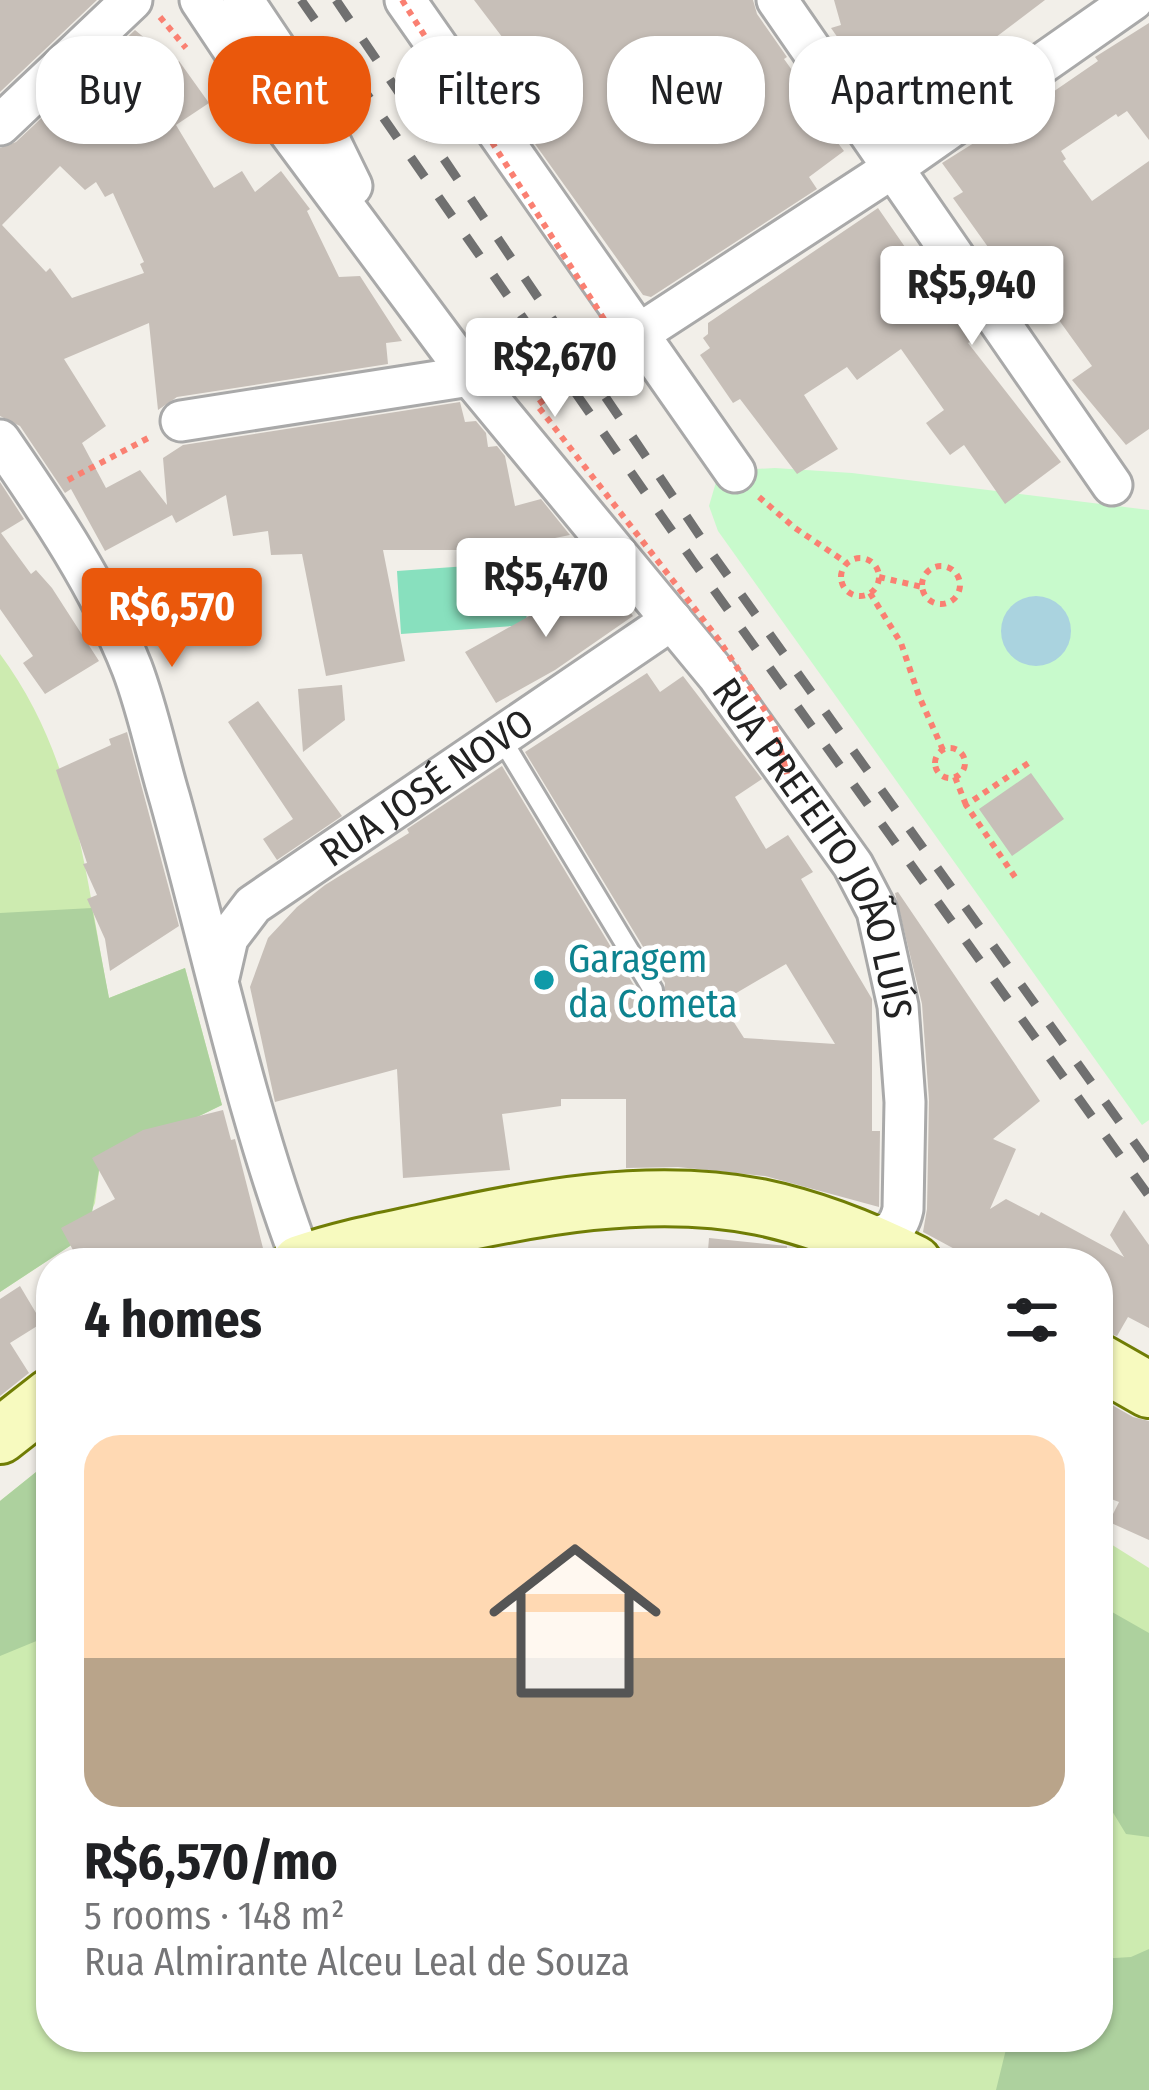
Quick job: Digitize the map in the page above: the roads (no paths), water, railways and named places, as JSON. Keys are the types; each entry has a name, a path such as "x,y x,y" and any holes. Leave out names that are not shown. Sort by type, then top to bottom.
{"main road":[{"path":"362,1248 468,1222 588,1203 655,1199 761,1207 898,1248"},
{"path":"1113,1370 1149,1390"},
{"path":"0,1436 36,1408"}],"street":[{"path":"0,125 133,0"},
{"path":"200,0 280,120 387,261"},
{"path":"243,0 310,100 387,261"},
{"path":"404,0 734,472"},
{"path":"777,0 1112,484"},
{"path":"640,333 893,168 1132,0"},
{"name":"RUA PREFEITO JOÃO LUÍS","path":"387,261 470,376 717,675 853,865 878,911 891,960 905,1102 898,1248"},
{"path":"181,421 470,376"},
{"path":"0,440 107,612 133,670 247,1094 296,1248"},
{"name":"RUA JOSÉ NOVO","path":"217,970 228,938 253,905 672,620"}],"lane":[{"path":"500,738 653,990"}],"water":[{"path":"1036,596 1061,606 1071,631 1061,656 1036,666 1011,656 1001,631 1011,606"}],"railway":[{"path":"301,0 693,561 1149,1196"},
{"path":"336,0 710,551 1149,1163"}],"place":[{"name":"Garagem da Cometa","path":"544,980"}]}
